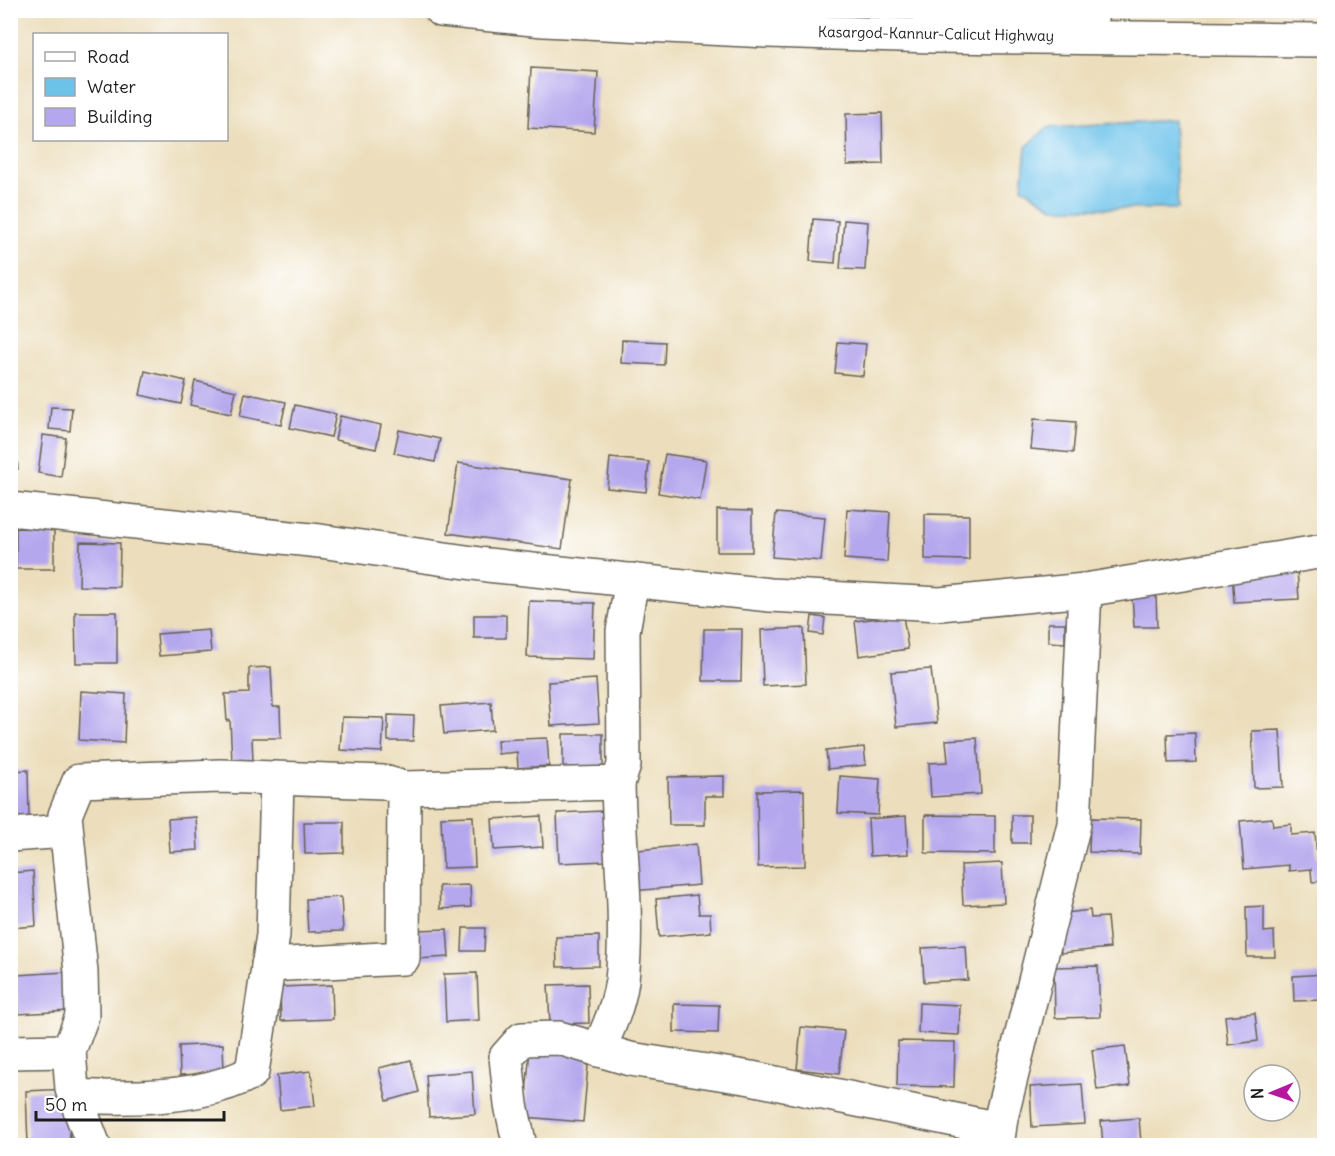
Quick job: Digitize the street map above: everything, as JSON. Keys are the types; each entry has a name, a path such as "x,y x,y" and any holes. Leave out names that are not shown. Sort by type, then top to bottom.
{"main road":[{"name":"Kasargod-Kannur-Calicut Highway","path":"441,10 544,20 768,31 1324,40"},
{"name":"Kasargod-Kannur-Calicut Highway","path":"837,10 900,15 1017,12 1324,18"},
{"path":"10,509 320,541 487,565 770,595 940,604 1085,590 1324,555"},
{"path":"598,1050 611,1024 622,982 623,919 618,783 624,765 623,631 632,580"},
{"path":"520,1146 511,1105 506,1058 522,1039 559,1038 630,1059 751,1078 998,1137 1074,824 1085,590"},
{"path":"94,1146 74,1096 69,1051 82,1016 81,972 65,815 79,781 220,776 384,782 404,788 618,783"},
{"path":"74,1096 113,1098 195,1090 236,1082 252,1072 273,935 277,778"},
{"path":"268,965 403,958 404,788"},
{"path":"10,836 66,831"},
{"path":"10,1052 69,1051"}],"water":[{"path":"1174,120 1178,209 1054,208 1022,187 1026,147 1048,127"}],"building":[{"path":"531,68 598,72 594,132 528,128"},
{"path":"882,113 883,164 847,165 846,114"},
{"path":"813,219 838,221 835,263 810,261"},
{"path":"844,220 868,222 865,270 840,269"},
{"path":"622,340 665,342 664,365 621,363"},
{"path":"838,342 866,344 863,376 835,373"},
{"path":"145,371 186,381 181,404 140,395"},
{"path":"195,381 236,391 231,414 190,405"},
{"path":"245,393 286,402 281,425 240,416"},
{"path":"295,405 336,414 331,437 290,428"},
{"path":"51,407 72,408 70,431 49,429"},
{"path":"340,416 381,425 376,449 335,440"},
{"path":"1034,419 1076,422 1073,453 1031,449"},
{"path":"399,430 440,439 435,462 394,453"},
{"path":"43,435 66,438 61,477 38,473"},
{"path":"10,439 15,439 18,469 10,470"},
{"path":"665,454 706,460 700,500 658,493"},
{"path":"610,458 649,462 646,492 607,488"},
{"path":"458,463 572,479 562,549 448,533"},
{"path":"847,509 890,512 887,562 844,559"},
{"path":"717,510 752,511 752,552 717,552"},
{"path":"776,513 825,517 821,561 772,557"},
{"path":"925,514 969,515 969,560 925,559"},
{"path":"16,528 54,529 54,569 16,569"},
{"path":"80,542 120,543 119,587 79,586"},
{"path":"1297,569 1299,599 1234,602 1232,572"},
{"path":"1156,594 1157,627 1134,627 1132,595"},
{"path":"529,601 595,603 593,659 527,657"},
{"path":"75,612 117,612 117,663 76,663"},
{"path":"474,615 506,615 506,638 474,638"},
{"path":"903,615 908,649 859,656 855,621"},
{"path":"812,616 825,618 823,635 810,633"},
{"path":"1048,623 1065,623 1065,643 1048,642"},
{"path":"804,628 806,684 763,686 761,630"},
{"path":"704,629 742,629 741,681 703,681"},
{"path":"209,630 211,652 159,656 157,634"},
{"path":"271,667 273,707 280,707 281,738 252,738 253,761 232,762 230,720 227,721 225,694 249,693 249,668"},
{"path":"931,669 937,723 896,727 891,672"},
{"path":"596,679 599,723 551,726 548,682"},
{"path":"81,691 126,694 124,743 79,740"},
{"path":"491,702 493,730 444,734 441,706"},
{"path":"388,715 414,716 413,741 388,741"},
{"path":"342,717 384,718 382,752 340,750"},
{"path":"1280,730 1283,787 1254,788 1252,731"},
{"path":"1195,733 1196,762 1168,763 1167,734"},
{"path":"563,734 603,734 603,772 563,772"},
{"path":"547,738 549,766 518,768 517,752 498,754 497,740"},
{"path":"977,738 981,794 931,797 929,763 948,762 946,740"},
{"path":"864,747 866,765 828,769 826,751"},
{"path":"28,770 29,818 10,818 10,771"},
{"path":"724,776 724,796 705,796 705,825 669,825 668,777"},
{"path":"840,776 880,779 878,815 838,813"},
{"path":"804,790 805,866 758,867 757,791"},
{"path":"604,811 606,861 559,863 557,813"},
{"path":"925,815 995,816 995,854 925,853"},
{"path":"1012,815 1030,815 1030,843 1012,843"},
{"path":"473,816 475,867 443,868 441,817"},
{"path":"541,816 543,847 494,850 492,819"},
{"path":"906,816 908,854 870,856 868,819"},
{"path":"196,817 198,850 170,852 168,819"},
{"path":"1090,818 1141,819 1140,854 1089,852"},
{"path":"1272,818 1273,826 1291,824 1291,835 1315,833 1317,857 1324,856 1324,881 1312,882 1311,869 1289,871 1289,865 1244,869 1240,821"},
{"path":"304,822 344,822 344,853 305,854"},
{"path":"696,844 699,885 632,891 629,851"},
{"path":"1002,863 1004,903 963,905 961,865"},
{"path":"33,871 36,926 10,928 10,873"},
{"path":"470,885 471,907 440,909 439,886"},
{"path":"697,895 699,914 710,914 711,932 659,937 656,899"},
{"path":"341,897 343,931 308,932 306,899"},
{"path":"1264,906 1264,932 1274,931 1275,957 1247,957 1246,907"},
{"path":"1090,910 1091,918 1107,917 1110,948 1061,953 1058,914"},
{"path":"463,928 485,928 484,951 462,951"},
{"path":"447,929 449,957 417,959 416,930"},
{"path":"599,936 599,966 557,967 556,937"},
{"path":"966,946 968,980 924,982 922,948"},
{"path":"1098,966 1100,1017 1055,1018 1054,967"},
{"path":"66,972 69,1011 18,1014 16,975"},
{"path":"477,973 479,1020 446,1022 444,974"},
{"path":"1324,974 1324,1000 1294,1001 1293,976"},
{"path":"588,984 589,1023 550,1024 548,985"},
{"path":"332,985 333,1019 281,1021 280,987"},
{"path":"919,1003 960,1005 959,1035 918,1033"},
{"path":"674,1004 719,1005 718,1033 674,1032"},
{"path":"1255,1013 1258,1041 1228,1045 1225,1016"},
{"path":"801,1027 844,1031 839,1074 797,1069"},
{"path":"898,1041 955,1042 954,1087 897,1086"},
{"path":"223,1044 224,1073 180,1075 179,1046"},
{"path":"1125,1046 1130,1086 1097,1090 1092,1050"},
{"path":"530,1049 589,1054 583,1122 524,1117"},
{"path":"411,1060 419,1092 387,1101 379,1068"},
{"path":"311,1071 315,1106 280,1110 277,1075"},
{"path":"472,1071 475,1114 429,1117 426,1075"},
{"path":"1082,1084 1085,1124 1032,1127 1030,1087"},
{"path":"68,1089 70,1144 28,1145 26,1091"},
{"path":"1139,1118 1141,1143 1103,1146 1101,1121"},
{"path":"395,1141 395,1146 351,1146 351,1144"}]}
